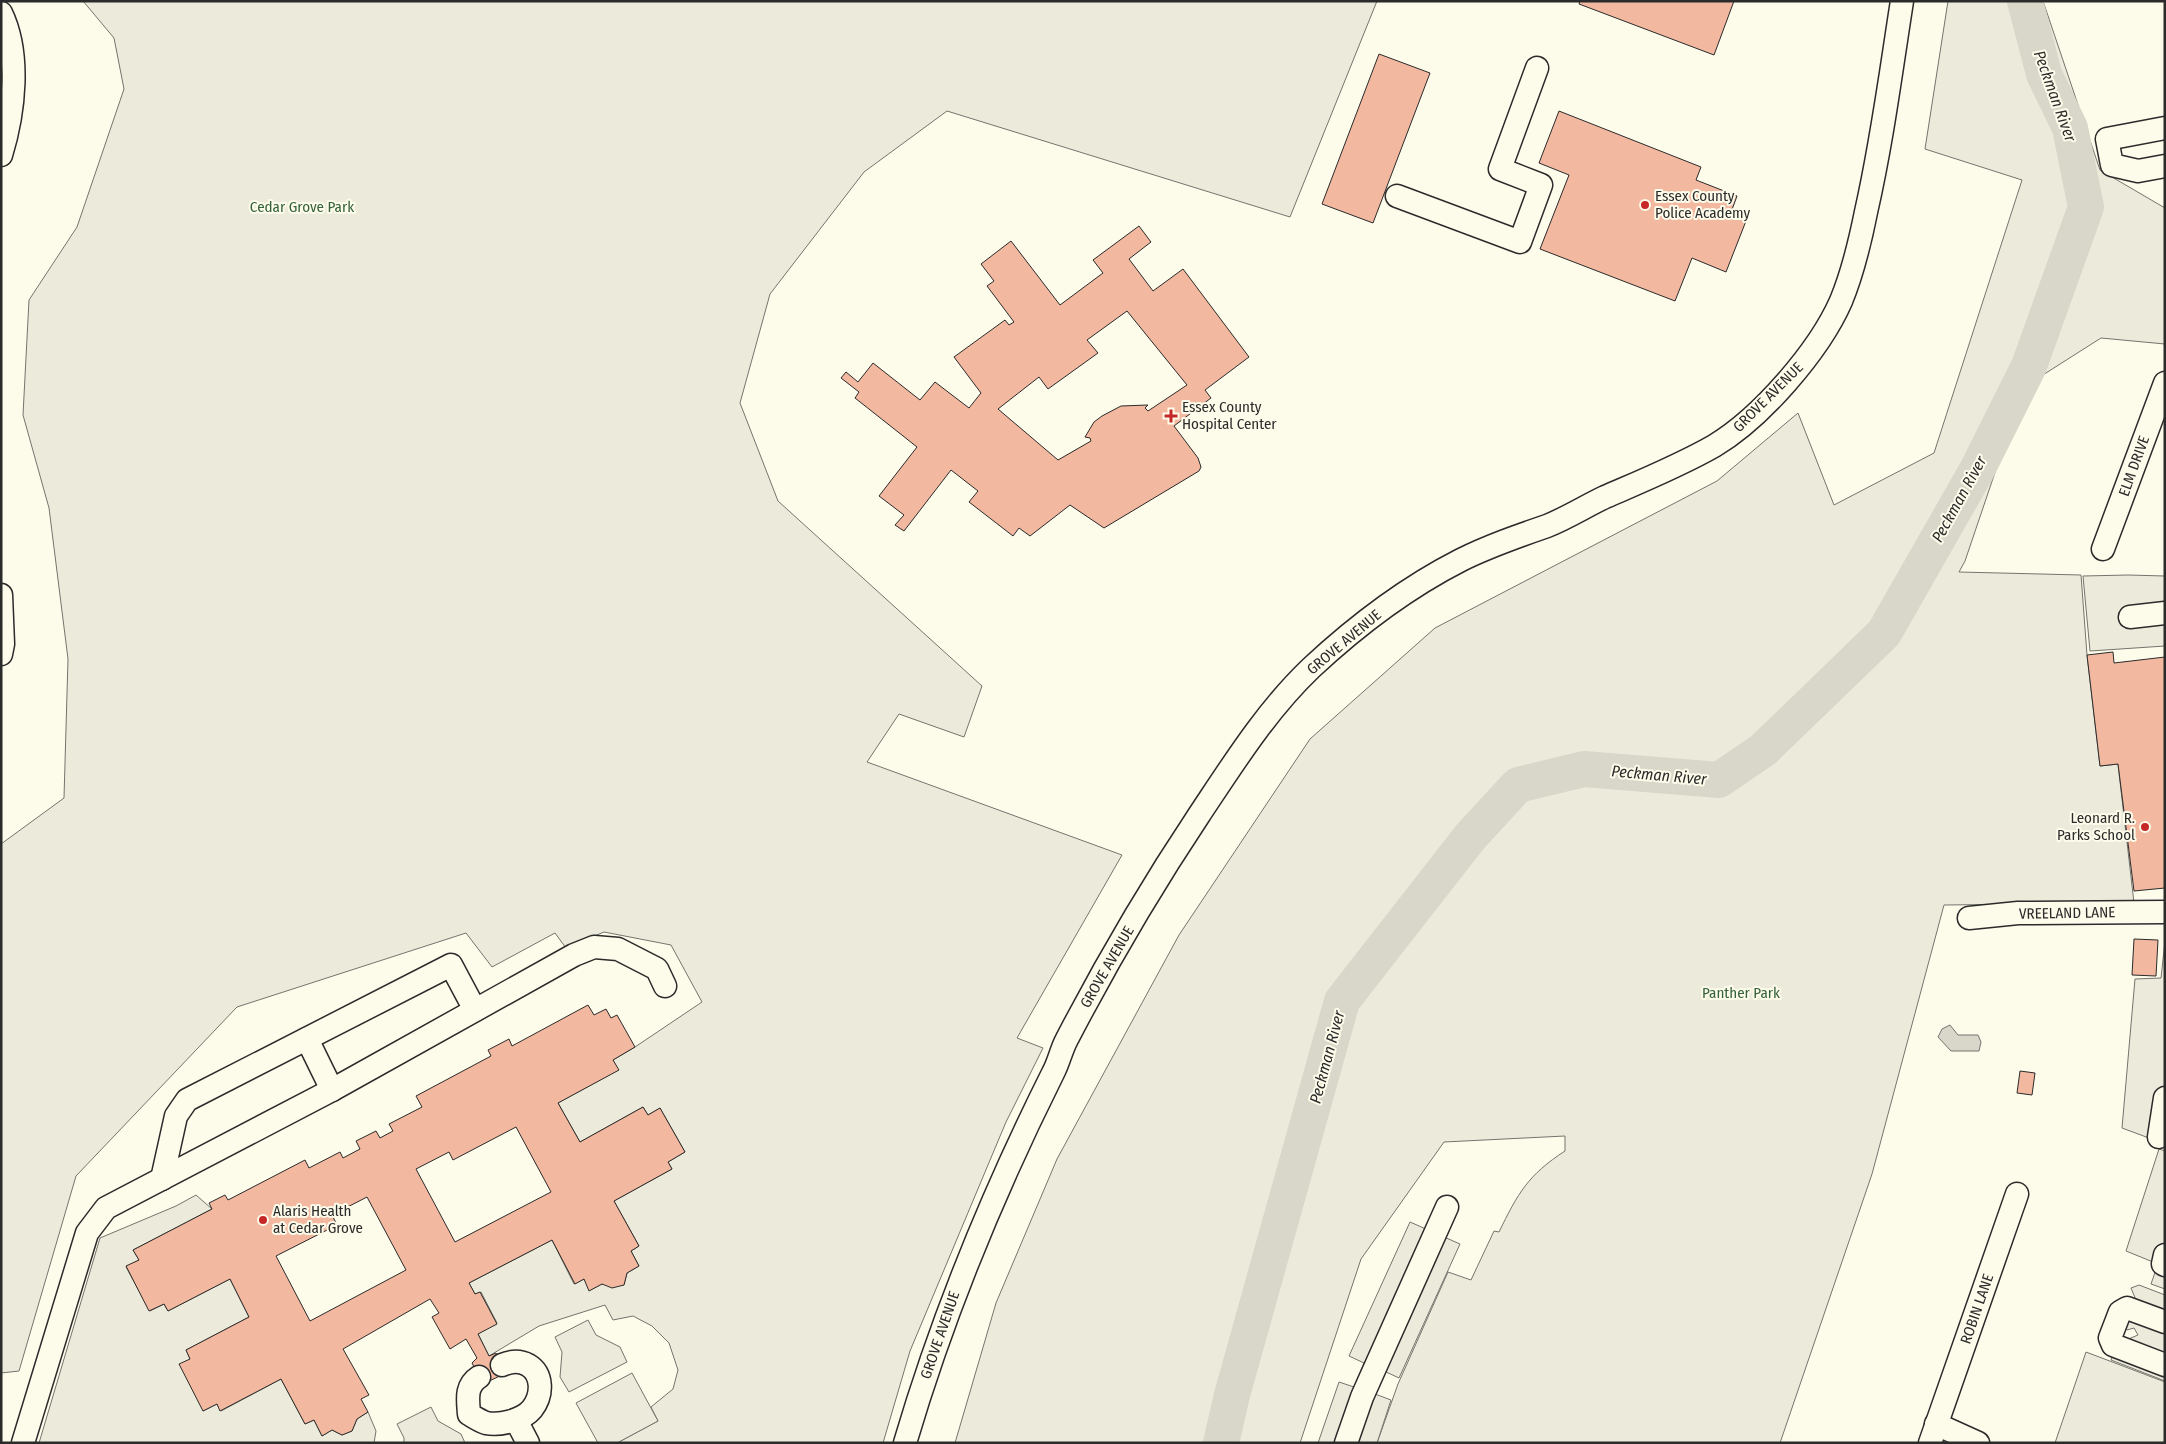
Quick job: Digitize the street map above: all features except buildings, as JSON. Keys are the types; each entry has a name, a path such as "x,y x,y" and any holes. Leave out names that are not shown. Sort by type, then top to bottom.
{"street":[{"name":"GROVE AVENUE","path":"905,1443 936,1345 981,1227 1033,1113 1057,1066 1063,1046 1114,953 1171,857 1243,748 1284,698 1310,669 1365,621 1423,580 1481,550 1514,536 1550,525 1602,499 1653,477 1719,443 1749,420 1807,356 1839,306 1857,254 1875,171 1902,1"},
{"path":"1,13 13,48 10,128 1,155"},
{"path":"1397,196 1520,242 1541,185 1500,170 1537,68"},
{"path":"2165,128 2108,139 2112,165 2138,171 2165,166"},
{"name":"ELM DRIVE","path":"2103,549 2165,383"},
{"path":"1,595 3,644 1,654"},
{"path":"2130,617 2165,613"},
{"name":"VREELAND LANE","path":"1969,918 2018,913 2165,912"},
{"path":"23,1443 87,1232 106,1208 332,1090 574,955 594,947 618,949 657,969 665,986"},
{"path":"162,1179 176,1116 187,1100 451,965 475,1010"},
{"path":"307,1039 332,1090"},
{"path":"2159,1137 2165,1098"},
{"name":"ROBIN LANE","path":"1978,1443 1933,1434 2017,1194"},
{"path":"1346,1443 1362,1397 1448,1207"},
{"path":"2165,1255 2163,1264 2165,1265"},
{"path":"2165,1322 2127,1308 2120,1312 2110,1338 2113,1345 2165,1365"},
{"path":"479,1377 473,1381 467,1394 469,1414 484,1422 498,1424 516,1420 532,1409 539,1394 540,1379 533,1368 523,1363 512,1361 502,1365"},
{"path":"516,1420 528,1443"}],"green space":[{"name":"Cedar Grove Park","path":"83,1 1377,1 1290,217 947,111 864,172 770,294 740,403 778,501 982,686 964,737 899,714 867,762 1122,855 1017,1038 1043,1048 1006,1122 910,1351 883,1443 617,1443 658,1421 651,1407 673,1389 678,1370 669,1343 652,1326 633,1316 613,1320 605,1305 539,1326 489,1356 478,1334 497,1323 481,1292 475,1294 469,1283 552,1240 574,1284 584,1279 590,1290 602,1284 624,1285 627,1273 639,1266 631,1251 639,1246 614,1201 672,1169 668,1162 685,1152 660,1108 648,1115 643,1107 580,1142 558,1103 618,1070 613,1060 702,1002 671,945 604,932 566,948 555,933 492,967 466,933 237,1007 76,1176 19,1371 1,1373 1,844 64,798 68,659 49,508 23,415 29,300 77,227 124,89 114,38"},
{"name":"Panther Park","path":"1948,1 2043,1 2100,170 2165,208 2165,344 2101,338 2024,387 1965,561 1959,572 2081,575 2087,655 2100,766 2118,764 2134,903 1944,905 1872,1174 1780,1443 1377,1443 1398,1384 1448,1272 1471,1280 1494,1231 1499,1232 1525,1186 1542,1168 1565,1151 1565,1136 1444,1142 1361,1259 1300,1443 955,1443 996,1303 1057,1159 1179,935 1310,739 1435,628 1717,481 1798,413 1834,505 1934,453 2022,180 1925,149"},
{"path":"196,1195 212,1209 133,1250 139,1260 126,1267 150,1311 164,1304 168,1311 230,1279 249,1317 186,1350 203,1411 217,1404 221,1411 281,1379 305,1424 314,1420 322,1436 332,1430 342,1435 352,1431 357,1419 368,1412 376,1431 374,1443 39,1443 100,1238 176,1206"},
{"path":"2086,1352 2165,1382 2165,1443 2055,1443"}],"shaded area":[{"path":"2083,576 2165,576 2165,646 2090,651"},
{"path":"2165,941 2165,1144 2122,1128 2135,979 2161,978"},
{"path":"1950,1025 1958,1035 1978,1035 1981,1042 1979,1051 1951,1051 1938,1037 1942,1029"},
{"path":"2159,1149 2165,1151 2165,1289 2151,1284 2158,1264 2126,1251"},
{"path":"1410,1222 1460,1244 1399,1378 1384,1371 1375,1394 1391,1400 1377,1443 1318,1443 1339,1382 1354,1387 1364,1363 1349,1356"},
{"path":"2139,1285 2165,1295 2165,1381 2111,1360 2119,1340 2126,1340 2138,1335 2134,1328 2127,1330 2124,1323 2136,1300 2131,1288"},
{"path":"588,1320 596,1335 620,1347 627,1362 569,1392 560,1377 562,1352 555,1337"},
{"path":"632,1373 658,1421 617,1443 598,1443 576,1403"},
{"path":"431,1407 438,1421 461,1434 465,1443 404,1443 404,1438 397,1424"}],"waterway":[{"name":"Peckman River","path":"1221,1443 1232,1395 1342,1001 1470,837 1518,785 1584,769 1719,780 1763,750 1884,633 1977,470 2029,366 2086,207 2070,128 2044,74 2025,1"}],"place":[{"name":"Essex County Police Academy","path":"1645,205"},
{"name":"Essex County Hospital Center","path":"1171,416"},
{"name":"Leonard R. Parks School","path":"2145,827"},
{"name":"Alaris Health at Cedar Grove","path":"263,1220"}]}
